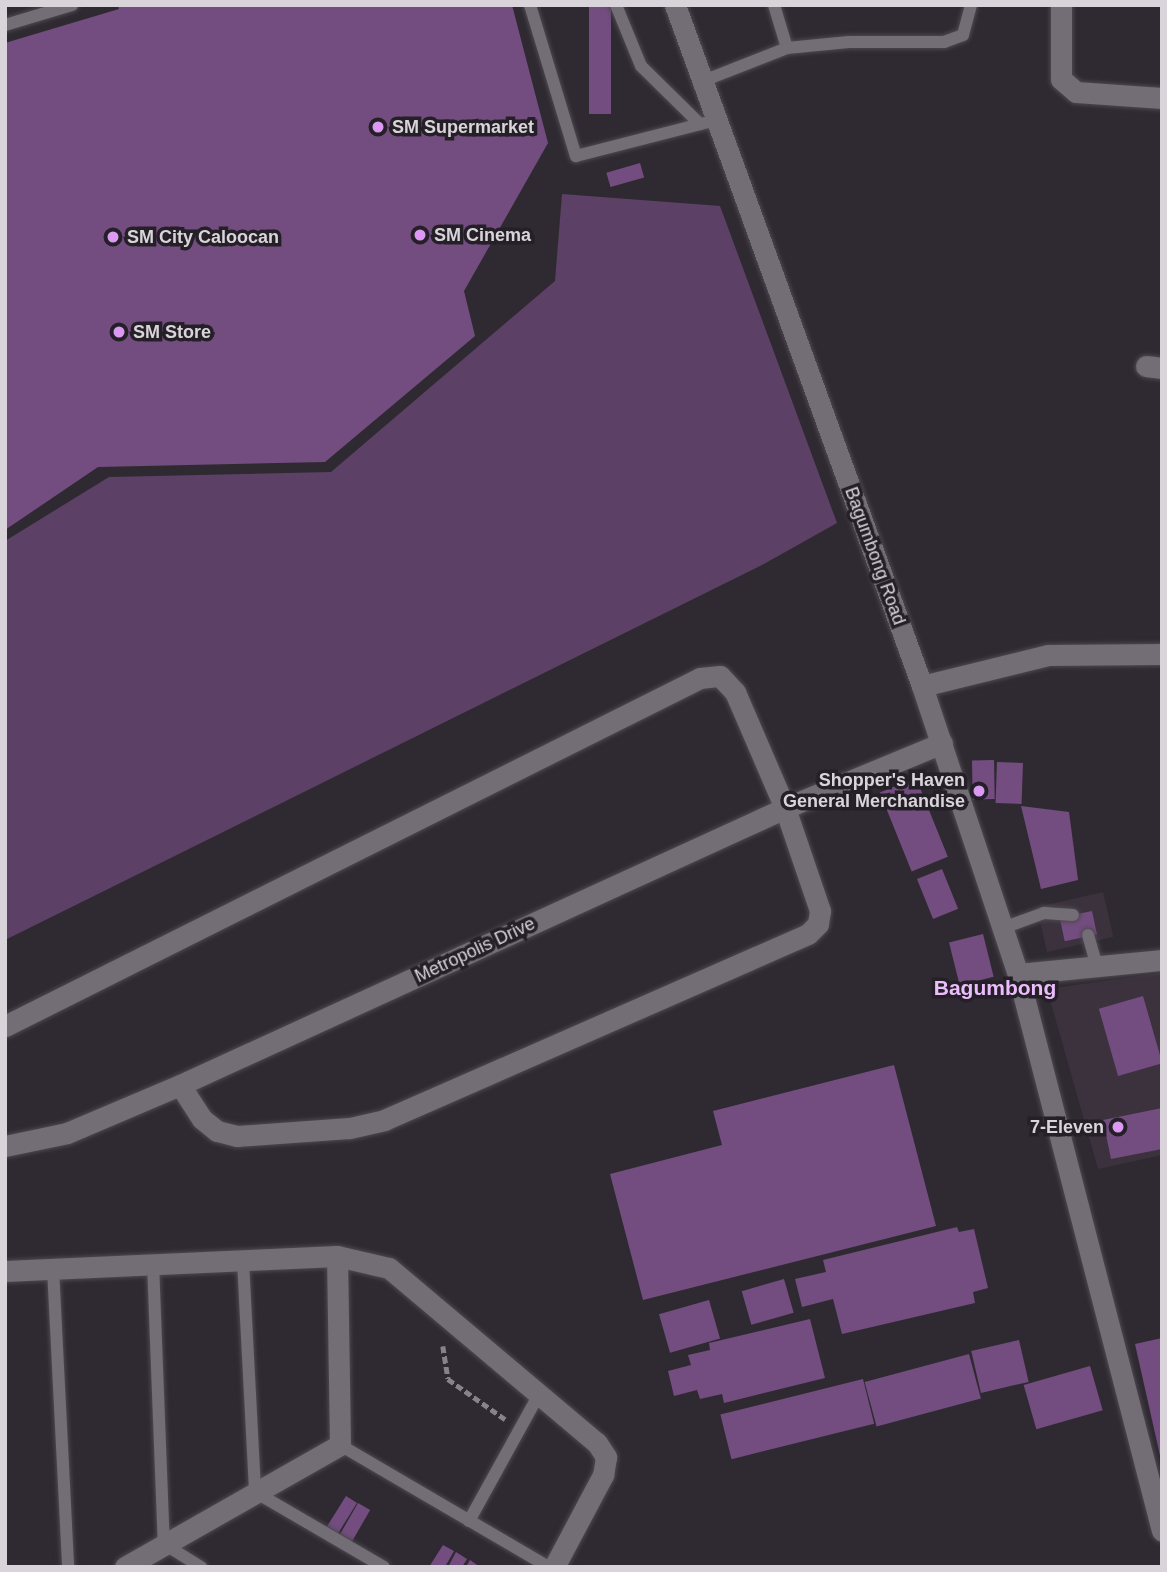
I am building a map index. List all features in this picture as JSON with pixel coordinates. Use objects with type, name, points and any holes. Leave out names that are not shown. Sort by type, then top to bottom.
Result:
[{"type":"street","name":"Bagumbong Road","points":[[675,5],[702,81],[708,122],[922,686],[1018,974],[1162,1531]]},
{"type":"street","points":[[1061,5],[1061,79],[1076,92],[1162,98]]},
{"type":"street","points":[[922,686],[1048,655],[1162,654]]},
{"type":"street","points":[[5,1026],[700,678],[720,676],[735,692],[785,808],[820,911],[818,924],[808,934],[385,1120],[349,1128],[237,1136],[217,1132],[202,1119],[180,1085]]},
{"type":"street","name":"Metropolis Drive","points":[[5,1146],[68,1133],[180,1085],[785,808],[942,743]]},
{"type":"street","points":[[1018,974],[1162,960]]},
{"type":"street","points":[[125,1567],[340,1446],[337,1256]]},
{"type":"street","points":[[5,1271],[337,1256],[389,1268],[597,1443],[606,1457],[603,1475],[551,1567]]},
{"type":"lane","points":[[5,25],[72,5]]},
{"type":"lane","points":[[530,5],[576,156],[708,122]]},
{"type":"lane","points":[[616,5],[641,66],[708,122]]},
{"type":"lane","points":[[774,5],[787,48]]},
{"type":"lane","points":[[702,81],[787,48],[849,42],[944,42],[963,35],[971,5]]},
{"type":"lane","points":[[1003,928],[1044,913],[1073,915]]},
{"type":"lane","points":[[1088,935],[1097,967]]},
{"type":"lane","points":[[243,1261],[255,1492],[384,1567]]},
{"type":"lane","points":[[153,1263],[164,1544],[201,1567]]},
{"type":"lane","points":[[53,1268],[68,1567]]},
{"type":"lane","points":[[469,1521],[538,1396]]},
{"type":"lane","points":[[340,1446],[551,1567]]},
{"type":"path","points":[[437,1306],[448,1379],[520,1429]]},
{"type":"shaded area","points":[[562,194],[720,206],[837,523],[760,566],[5,940],[5,541],[109,477],[331,472],[555,281]]},
{"type":"shaded area","points":[[1103,892],[1113,937],[1047,952],[1037,907]]},
{"type":"shaded area","points":[[1162,973],[1162,1155],[1098,1169],[1047,989]]},
{"type":"building","points":[[118,5],[512,5],[548,143],[464,291],[475,336],[325,462],[98,467],[5,530],[5,43],[119,9]]},
{"type":"building","points":[[589,5],[611,5],[611,114],[589,114]]},
{"type":"building","points":[[640,163],[644,177],[610,187],[606,173]]},
{"type":"building","points":[[972,760],[994,760],[995,799],[973,799]]},
{"type":"building","points":[[997,762],[1023,763],[1022,804],[996,803]]},
{"type":"building","points":[[916,778],[948,857],[912,871],[880,793]]},
{"type":"building","points":[[1021,806],[1069,812],[1078,880],[1041,889]]},
{"type":"building","points":[[942,869],[958,909],[933,919],[917,879]]},
{"type":"building","points":[[1092,911],[1097,934],[1065,941],[1060,918]]},
{"type":"building","points":[[983,934],[994,977],[960,985],[949,942]]},
{"type":"building","points":[[1143,996],[1162,1063],[1118,1076],[1099,1009]]},
{"type":"building","points":[[894,1065],[936,1226],[643,1300],[610,1174],[722,1145],[713,1111]]},
{"type":"building","points":[[1162,1108],[1162,1149],[1111,1159],[1103,1120]]},
{"type":"building","points":[[957,1227],[959,1232],[974,1229],[988,1288],[973,1292],[975,1303],[842,1334],[833,1299],[802,1307],[795,1279],[826,1272],[823,1260]]},
{"type":"building","points":[[784,1279],[794,1313],[751,1325],[742,1291]]},
{"type":"building","points":[[709,1300],[720,1338],[670,1353],[659,1314]]},
{"type":"building","points":[[810,1319],[825,1378],[724,1403],[722,1394],[700,1399],[697,1390],[674,1396],[668,1371],[691,1365],[688,1355],[710,1350],[709,1343]]},
{"type":"building","points":[[1162,1338],[1162,1459],[1161,1460],[1135,1344]]},
{"type":"building","points":[[1019,1340],[1029,1382],[981,1393],[971,1351]]},
{"type":"building","points":[[969,1354],[981,1398],[877,1426],[865,1382]]},
{"type":"building","points":[[1090,1366],[1103,1410],[1036,1429],[1024,1385]]},
{"type":"building","points":[[863,1379],[874,1424],[731,1459],[720,1415]]},
{"type":"building","points":[[346,1496],[357,1503],[338,1533],[327,1527]]},
{"type":"building","points":[[358,1503],[370,1510],[352,1541],[340,1534]]},
{"type":"building","points":[[443,1545],[454,1551],[445,1567],[429,1567]]},
{"type":"building","points":[[456,1552],[467,1559],[462,1567],[448,1567]]},
{"type":"building","points":[[470,1560],[480,1567],[466,1567]]},
{"type":"place","name":"SM Supermarket","points":[[378,127]]},
{"type":"place","name":"SM Cinema","points":[[420,235]]},
{"type":"place","name":"SM City Caloocan","points":[[113,237]]},
{"type":"place","name":"SM Store","points":[[119,332]]},
{"type":"place","name":"Shopper's Haven General Merchandise","points":[[979,791]]},
{"type":"place","name":"7-Eleven","points":[[1118,1127]]},
{"type":"district","name":"Bagumbong","points":[[995,988]]}]
